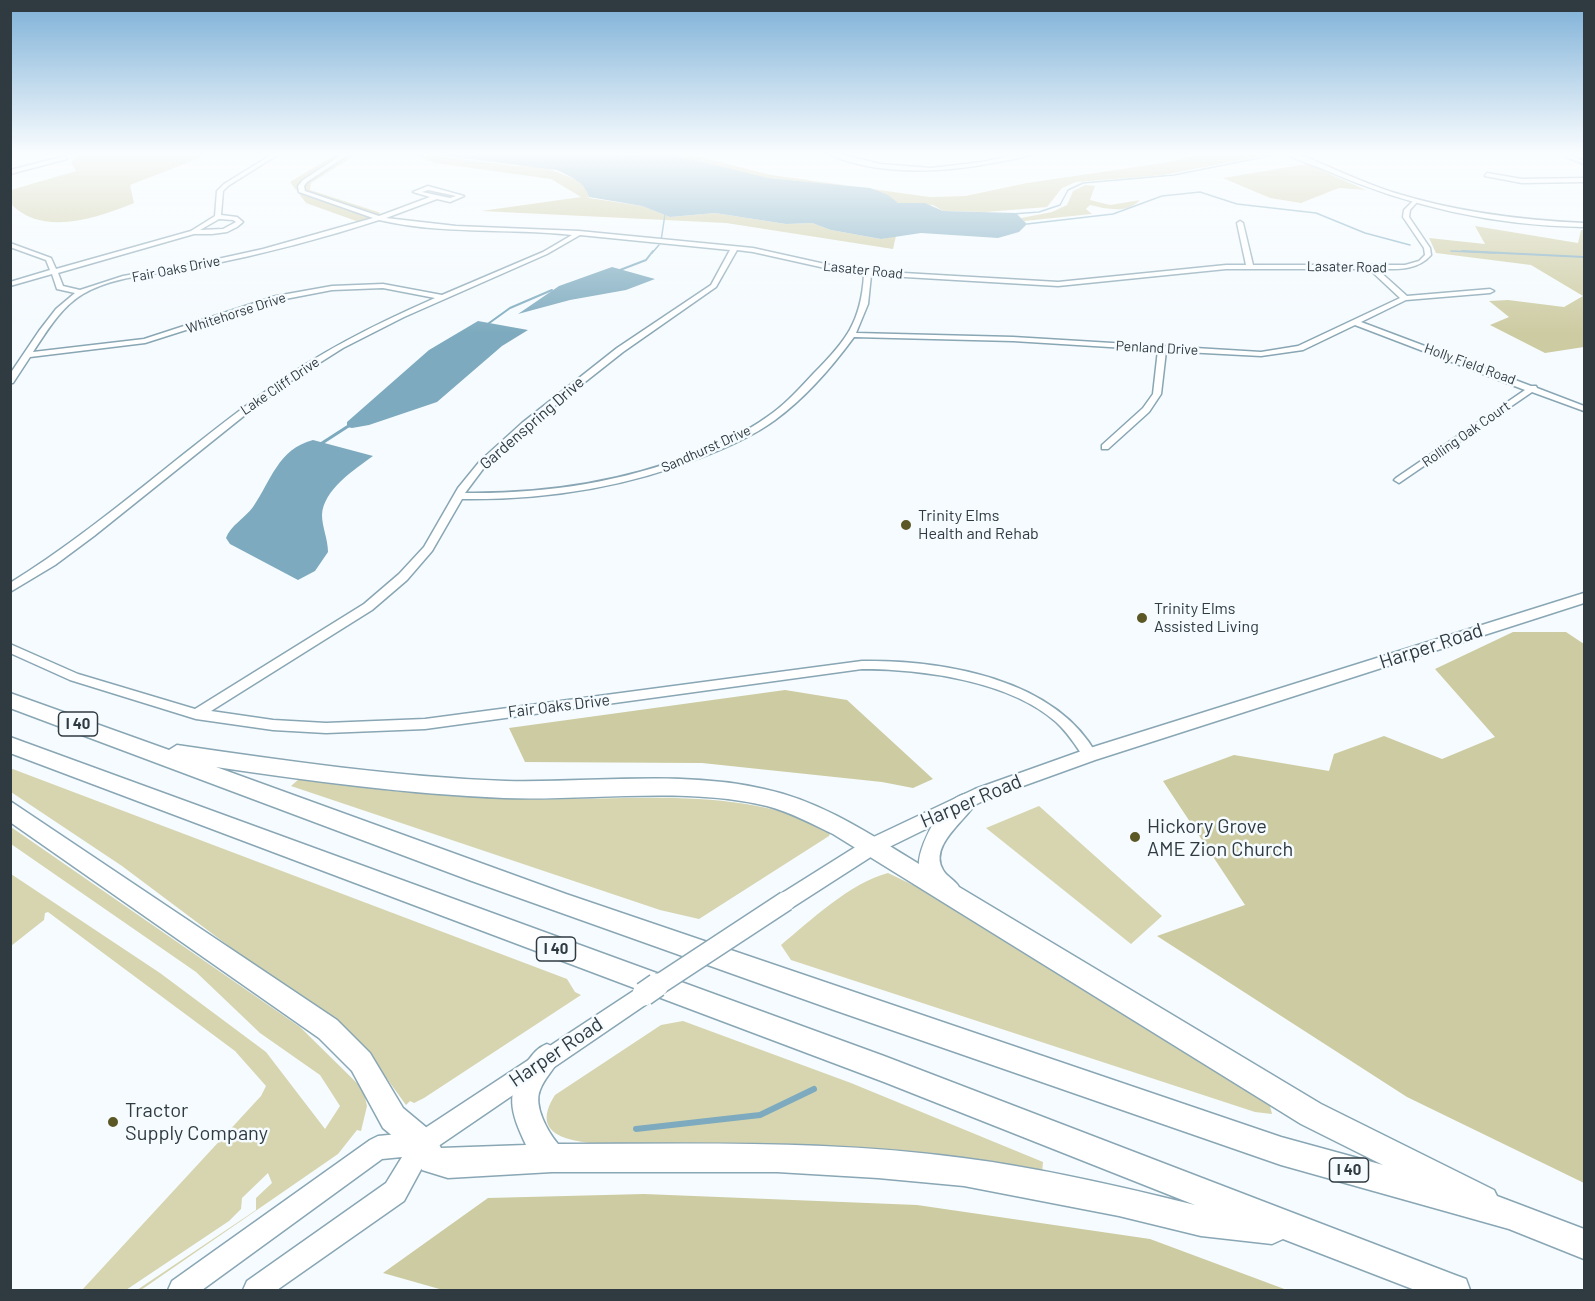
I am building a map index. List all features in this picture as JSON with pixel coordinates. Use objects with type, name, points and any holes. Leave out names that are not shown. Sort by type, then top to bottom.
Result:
[{"type":"highway","name":"I 40","points":[[10,700],[146,747],[240,786],[480,874],[1281,1152],[1509,1214],[1584,1244]]},
{"type":"highway","name":"I 40","points":[[10,745],[892,1072],[1101,1151],[1293,1231],[1455,1290]]},
{"type":"highway","points":[[146,747],[300,771],[426,785],[753,795],[810,813],[956,897],[1222,1062],[1311,1114],[1476,1195],[1509,1214]]},
{"type":"highway","points":[[956,897],[934,876],[930,859],[933,845],[944,824],[966,801]]},
{"type":"highway","points":[[10,810],[328,1029],[361,1062],[393,1118],[423,1143],[432,1160],[448,1164],[552,1158],[777,1158],[964,1172],[1119,1201],[1202,1221],[1293,1231]]},
{"type":"highway","points":[[547,1057],[525,1088],[529,1124],[537,1143],[552,1158]]},
{"type":"main road","points":[[1480,213],[1521,220],[1584,225]]},
{"type":"main road","name":"Harper Road","points":[[256,1290],[395,1192],[423,1143],[580,1035],[871,847],[966,801],[1090,755],[1584,598]]},
{"type":"main road","name":"Harper Road","points":[[181,1290],[378,1148],[423,1143]]},
{"type":"street","points":[[218,213],[218,218]]},
{"type":"street","name":"Lasater Road","points":[[363,213],[382,219],[456,228],[579,234],[776,254],[827,268],[868,273],[1058,284],[1200,268],[1406,267],[1427,258],[1427,248],[1406,217],[1407,213]]},
{"type":"street","name":"Fair Oaks Drive","points":[[10,381],[30,355],[60,307],[81,292],[117,281],[310,240],[397,213]]},
{"type":"street","points":[[10,284],[193,232],[218,218],[235,218],[240,222],[230,229],[217,232],[193,232]]},
{"type":"street","points":[[1240,223],[1250,266]]},
{"type":"street","name":"Lake Cliff Drive","points":[[10,588],[78,545],[234,417],[279,385],[355,340],[442,297],[548,252],[579,234]]},
{"type":"street","points":[[10,245],[49,259],[60,286],[81,292]]},
{"type":"street","name":"Gardenspring Drive","points":[[196,714],[368,607],[403,577],[428,549],[459,496],[483,463],[525,425],[620,351],[696,302],[717,284],[734,249]]},
{"type":"street","points":[[1372,268],[1405,298],[1490,291]]},
{"type":"street","name":"Sandhurst Drive","points":[[459,496],[502,498],[608,486],[674,466],[729,442],[778,414],[852,335],[865,310],[868,273]]},
{"type":"street","name":"Whitehorse Drive","points":[[30,355],[145,341],[279,298],[332,288],[383,286],[442,297]]},
{"type":"street","name":"Penland Drive","points":[[852,335],[1013,339],[1261,354],[1300,348],[1405,298]]},
{"type":"street","name":"Holly Field Road","points":[[1354,322],[1584,409]]},
{"type":"street","points":[[1105,447],[1146,410],[1157,394],[1162,349]]},
{"type":"street","name":"Rolling Oak Court","points":[[1399,480],[1533,388]]},
{"type":"street","name":"Fair Oaks Drive","points":[[10,648],[74,677],[196,714],[273,725],[374,728],[425,724],[862,665],[894,663],[954,673],[1033,701],[1063,721],[1090,755]]},
{"type":"green space","points":[[10,768],[567,979],[575,992],[581,995],[424,1098],[414,1103],[410,1101],[406,1105],[369,1054],[332,1016],[238,953],[122,866],[11,792]]},
{"type":"green space","points":[[299,779],[410,792],[494,798],[680,798],[719,801],[758,806],[795,816],[831,831],[829,836],[699,919],[660,910],[291,786]]},
{"type":"green space","points":[[1039,806],[1162,916],[1131,944],[986,828]]},
{"type":"green space","points":[[11,827],[300,1027],[363,1089],[367,1106],[361,1131],[357,1130],[338,1154],[141,1290],[137,1290],[256,1210],[256,1198],[272,1183],[268,1173],[242,1198],[241,1209],[229,1221],[126,1290],[82,1290],[261,1096],[266,1086],[235,1051],[48,912],[45,913],[44,920],[11,946],[11,874],[160,973],[266,1052],[325,1129],[340,1106],[320,1075],[260,1033],[196,972],[11,844]]},
{"type":"green space","points":[[888,873],[915,886],[1270,1106],[1272,1114],[1255,1112],[791,960],[781,945],[845,894],[859,885]]},
{"type":"green space","points":[[683,1021],[851,1083],[1043,1162],[1042,1173],[918,1152],[866,1148],[605,1145],[569,1139],[551,1129],[547,1121],[548,1110],[555,1095],[661,1025]]},
{"type":"shaded area","points":[[22,213],[108,213],[71,222],[39,220]]},
{"type":"shaded area","points":[[333,213],[381,213],[359,222]]},
{"type":"shaded area","points":[[516,213],[659,213],[670,217],[715,213],[786,224],[812,223],[831,230],[881,239],[896,236],[893,249],[726,223]]},
{"type":"shaded area","points":[[1048,213],[1092,214],[1024,221],[1021,218]]},
{"type":"shaded area","points":[[1475,226],[1578,243],[1581,230],[1584,230],[1584,347],[1545,353],[1490,325],[1509,317],[1489,301],[1508,300],[1564,307],[1583,296],[1531,265],[1436,253],[1429,238],[1485,244]]},
{"type":"shaded area","points":[[1513,632],[1566,632],[1584,644],[1584,1183],[1407,1097],[1157,936],[1245,905],[1163,781],[1234,755],[1329,771],[1334,754],[1384,736],[1442,759],[1495,737],[1435,669]]},
{"type":"shaded area","points":[[785,690],[847,700],[933,779],[913,788],[882,782],[702,763],[525,762],[509,728]]},
{"type":"shaded area","points":[[644,1194],[917,1205],[1150,1239],[1287,1290],[443,1290],[383,1273],[488,1198]]},
{"type":"water","points":[[659,213],[1016,213],[1027,224],[1019,232],[998,238],[921,233],[881,239],[831,230],[812,223],[786,224],[715,213],[670,217]]},
{"type":"water","points":[[612,267],[655,279],[626,290],[570,300],[518,314],[559,286]]},
{"type":"water","points":[[478,321],[528,330],[502,346],[437,402],[369,425],[347,427],[347,422],[429,350]]},
{"type":"water","points":[[313,440],[373,456],[341,481],[328,497],[322,515],[328,552],[315,571],[298,580],[230,544],[226,538],[253,507],[283,458],[301,444]]},
{"type":"waterway","points":[[1012,214],[1029,213]]},
{"type":"waterway","points":[[1027,224],[1117,213]]},
{"type":"waterway","points":[[1313,213],[1365,233],[1410,245]]},
{"type":"waterway","points":[[661,241],[665,214]]},
{"type":"waterway","points":[[652,253],[659,245]]},
{"type":"waterway","points":[[620,270],[646,260],[653,251]]},
{"type":"waterway","points":[[1451,251],[1495,253]]},
{"type":"waterway","points":[[1462,251],[1584,257]]},
{"type":"waterway","points":[[485,326],[510,308],[552,290]]},
{"type":"waterway","points":[[319,445],[350,425]]},
{"type":"waterway","points":[[636,1129],[760,1115],[814,1089]]},
{"type":"place","name":"Trinity Elms Health and Rehab","points":[[906,525]]},
{"type":"place","name":"Trinity Elms Assisted Living","points":[[1142,618]]},
{"type":"place","name":"Hickory Grove AME Zion Church","points":[[1135,837]]},
{"type":"place","name":"Tractor Supply Company","points":[[113,1122]]}]
